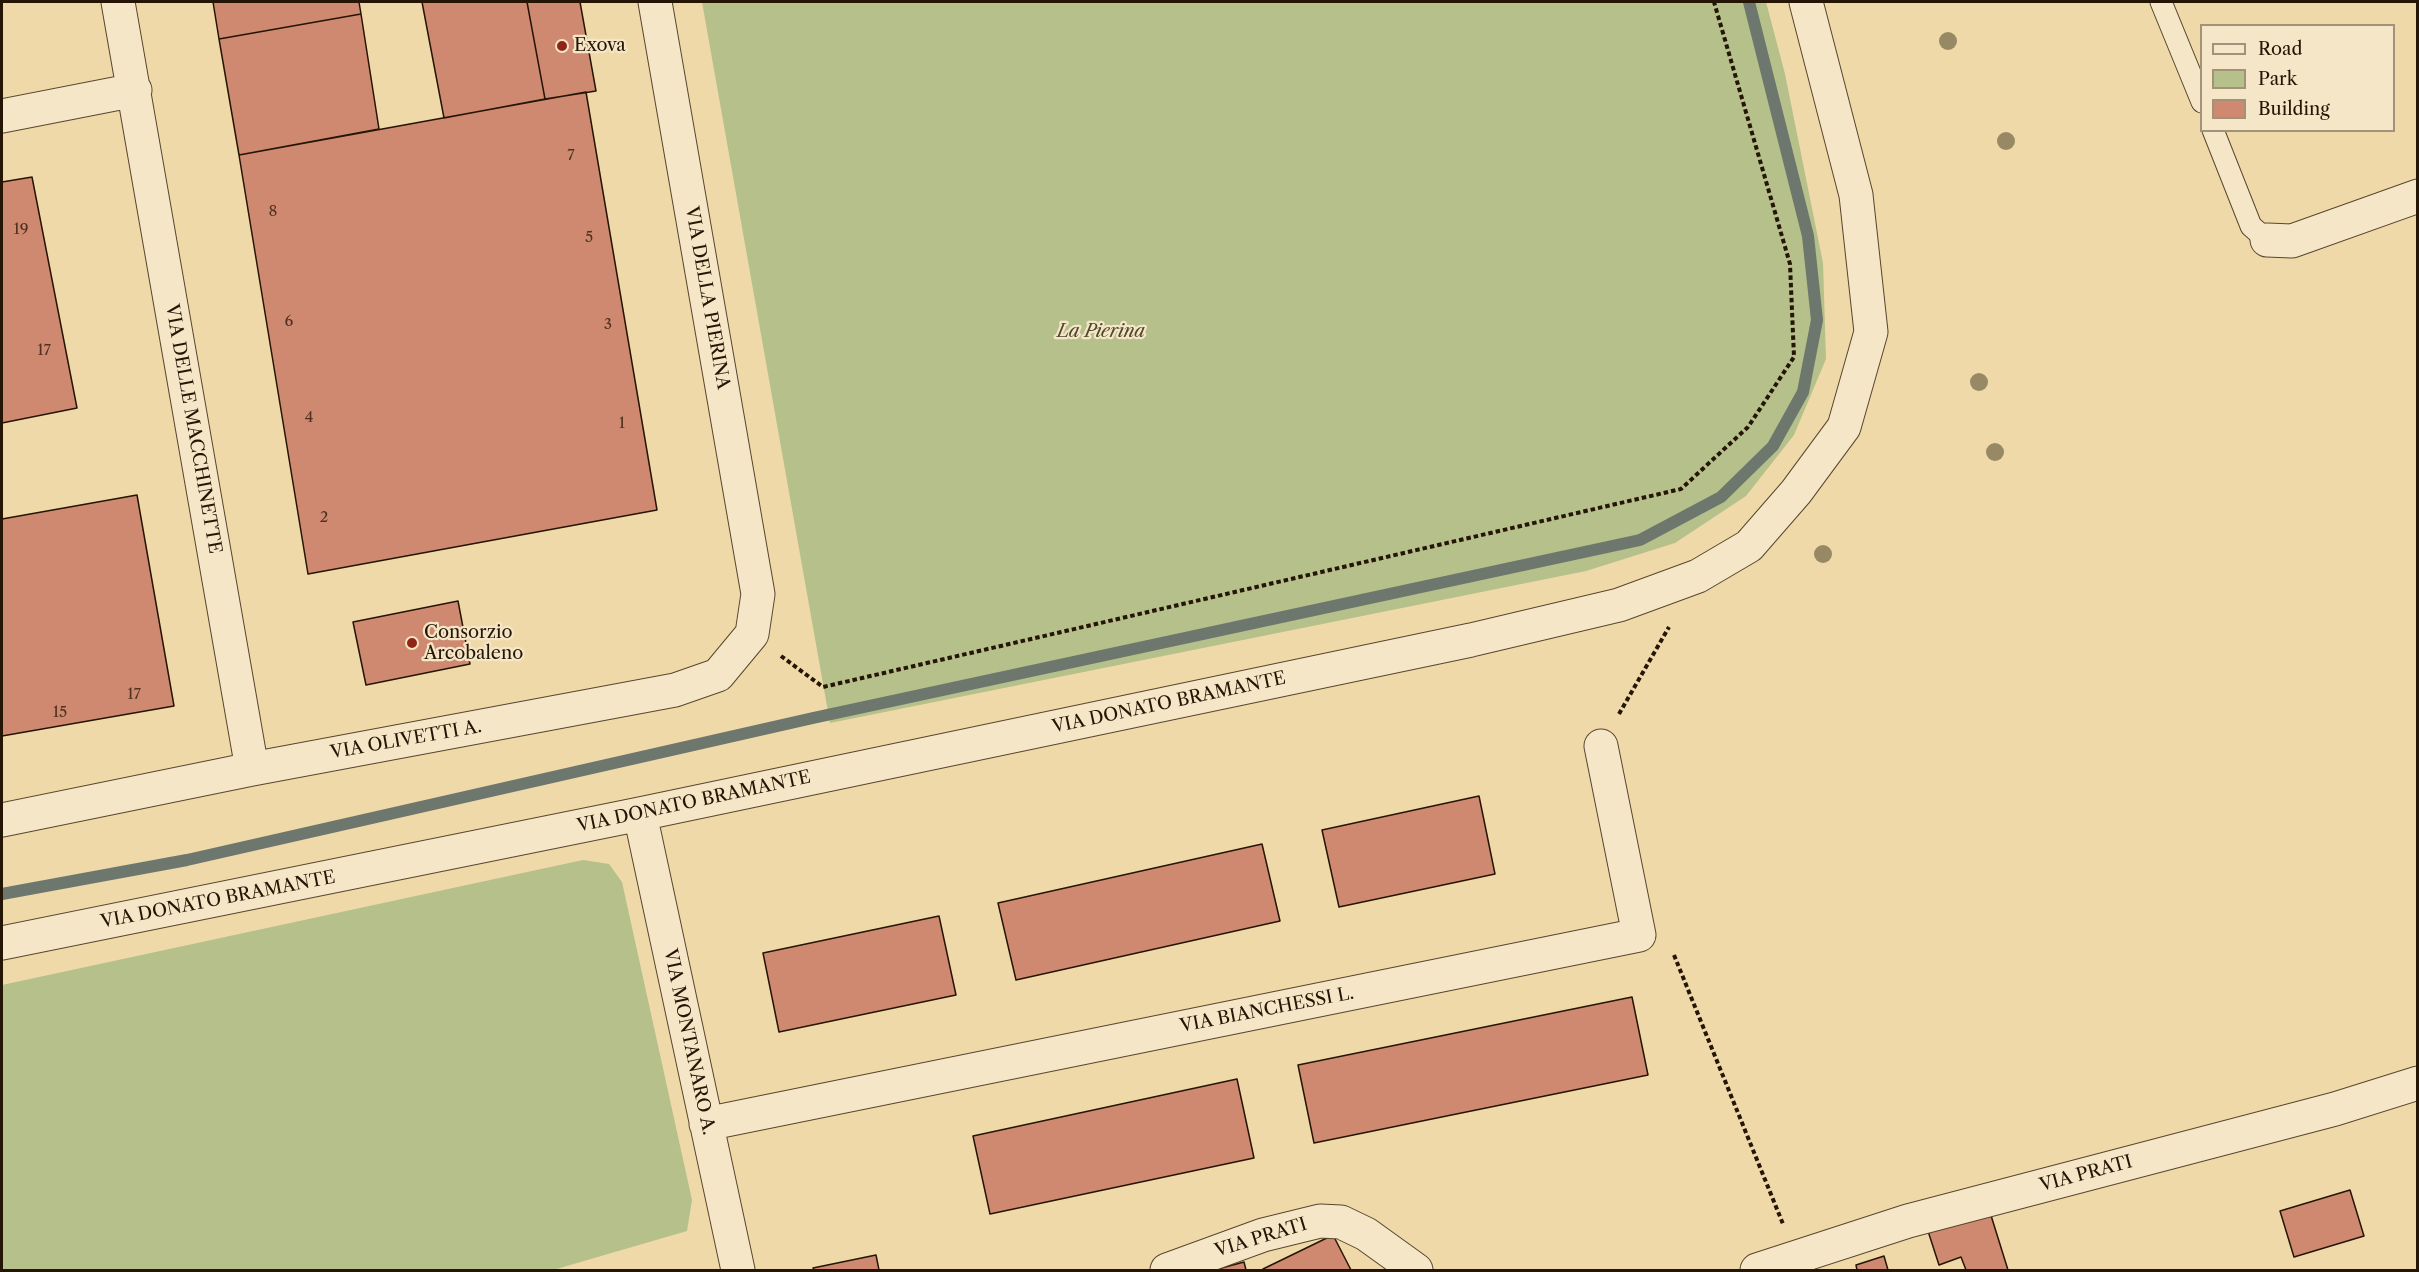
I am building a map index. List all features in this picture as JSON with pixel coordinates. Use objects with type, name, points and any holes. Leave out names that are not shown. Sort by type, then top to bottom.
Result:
[{"type":"street","name":"VIA DELLE MACCHINETTE","points":[[118,2],[252,768]]},
{"type":"street","name":"VIA DELLA PIERINA","points":[[656,2],[758,594],[752,634]]},
{"type":"street","name":"VIA DONATO BRAMANTE","points":[[2,943],[640,814],[1471,640],[1618,605],[1698,576],[1749,546],[1796,492],[1844,427],[1871,332],[1856,195],[1806,2]]},
{"type":"street","points":[[2,116],[135,90]]},
{"type":"street","points":[[2267,240],[2292,241],[2418,196]]},
{"type":"street","name":"VIA OLIVETTI A.","points":[[2,820],[252,768],[675,690],[718,675],[752,634]]},
{"type":"street","name":"VIA BIANCHESSI L.","points":[[706,1124],[1639,935],[1601,746]]},
{"type":"street","name":"VIA MONTANARO A.","points":[[640,814],[738,1270]]},
{"type":"street","name":"VIA PRATI","points":[[1757,1270],[1908,1221],[2335,1109],[2418,1083]]},
{"type":"street","name":"VIA PRATI","points":[[1167,1270],[1263,1235],[1320,1221],[1341,1222],[1366,1234],[1416,1270]]},
{"type":"lane","points":[[2161,2],[2200,97]]},
{"type":"lane","points":[[2214,132],[2251,225],[2267,240]]},
{"type":"path","points":[[752,634],[823,687],[1681,489],[1748,427],[1794,357],[1790,264],[1714,2]]},
{"type":"path","points":[[1601,746],[1670,626]]},
{"type":"path","points":[[1674,955],[1796,1257]]},
{"type":"green space","name":"La Pierina","points":[[702,2],[1766,2],[1785,74],[1823,263],[1826,359],[1794,435],[1746,496],[1675,543],[1586,571],[830,723]]},
{"type":"green space","points":[[583,860],[609,864],[622,882],[692,1200],[687,1231],[553,1270],[2,1270],[2,985]]},
{"type":"building","points":[[213,2],[359,2],[361,14],[219,39]]},
{"type":"building","points":[[422,2],[527,2],[545,99],[444,118]]},
{"type":"building","name":"Exova","points":[[527,2],[580,2],[596,91],[545,99]]},
{"type":"building","points":[[361,14],[379,129],[239,155],[219,39]]},
{"type":"building","points":[[586,92],[657,510],[308,574],[239,155]]},
{"type":"building","points":[[32,177],[77,408],[2,423],[2,182]]},
{"type":"building","points":[[137,495],[174,706],[2,736],[2,519]]},
{"type":"building","name":"Consorzio Arcobaleno","points":[[458,601],[470,664],[366,685],[353,622]]},
{"type":"building","points":[[1479,796],[1495,874],[1339,907],[1322,830]]},
{"type":"building","points":[[1262,844],[1280,921],[1016,980],[998,903]]},
{"type":"building","points":[[939,916],[956,995],[779,1032],[763,953]]},
{"type":"building","points":[[1632,997],[1648,1075],[1314,1143],[1298,1065]]},
{"type":"building","points":[[1237,1079],[1254,1158],[990,1214],[973,1136]]},
{"type":"building","points":[[2350,1190],[2364,1236],[2294,1257],[2280,1211]]},
{"type":"building","points":[[1989,1209],[2008,1270],[1966,1270],[1961,1257],[1939,1265],[1927,1228]]},
{"type":"building","points":[[1333,1235],[1351,1270],[1263,1269]]},
{"type":"building","points":[[876,1255],[879,1270],[814,1270],[813,1268]]},
{"type":"building","points":[[1884,1256],[1888,1270],[1857,1270],[1856,1265]]},
{"type":"building","points":[[1244,1262],[1246,1270],[1214,1270]]},
{"type":"waterway","points":[[2,894],[187,860],[813,718],[1640,540],[1721,497],[1773,446],[1803,392],[1817,320],[1808,236],[1749,2]]},
{"type":"place","name":"Exova","points":[[562,46]]},
{"type":"place","name":"Consorzio Arcobaleno","points":[[412,643]]}]
